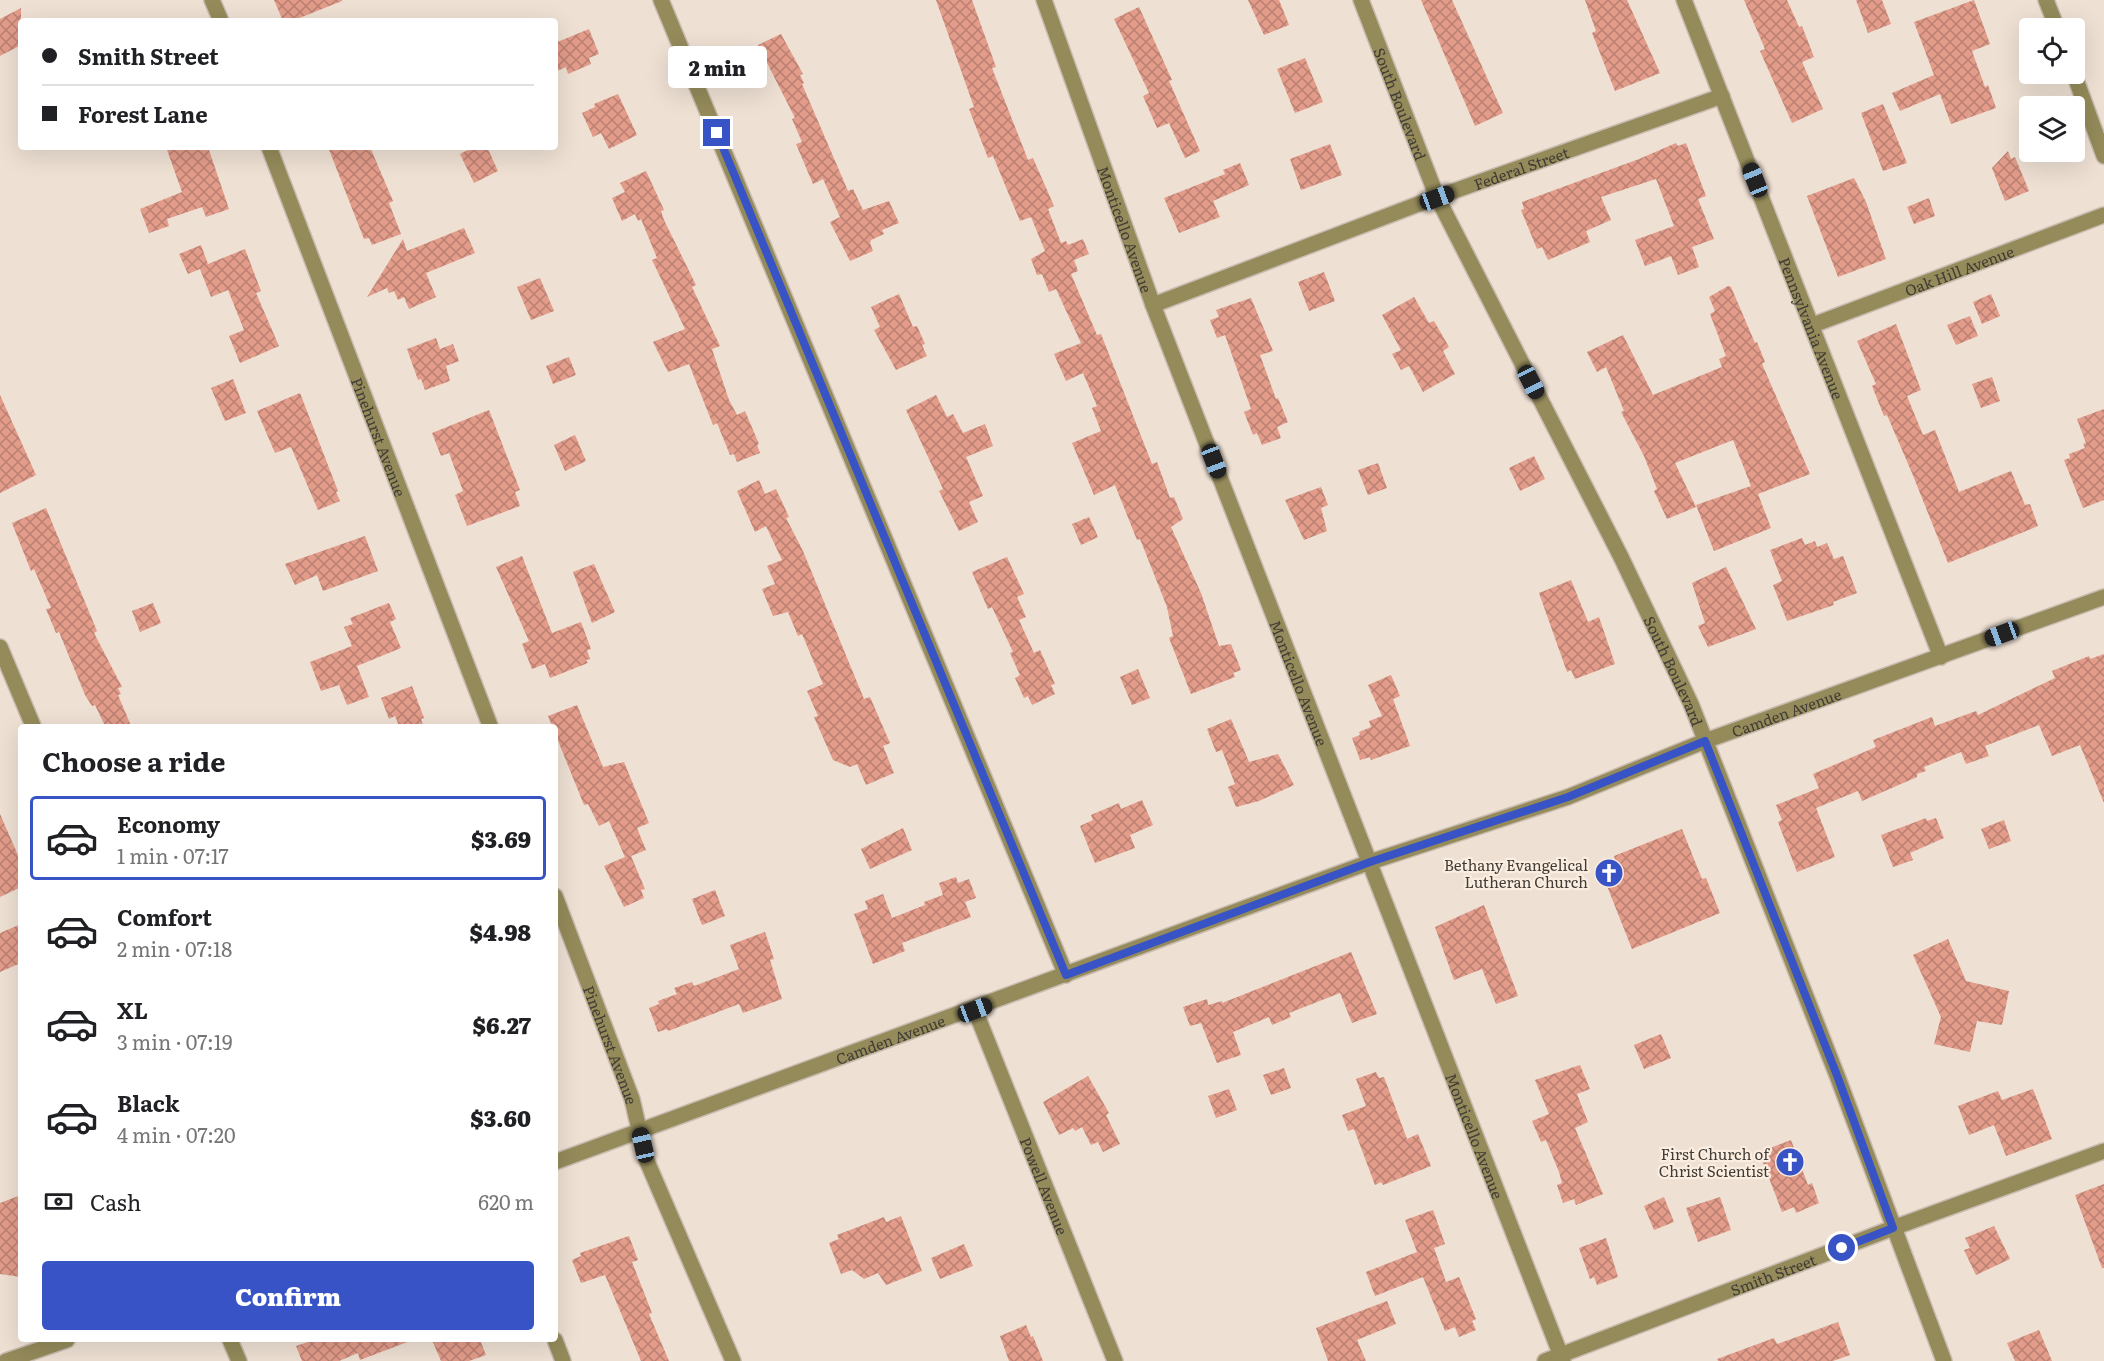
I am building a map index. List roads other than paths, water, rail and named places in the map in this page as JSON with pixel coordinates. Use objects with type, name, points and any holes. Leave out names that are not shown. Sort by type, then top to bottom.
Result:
[{"type":"street","points":[[213,0],[219,18]]},
{"type":"street","points":[[661,0],[1066,975]]},
{"type":"street","name":"Monticello Avenue","points":[[1044,0],[1153,305],[1562,1358]]},
{"type":"street","name":"South Boulevard","points":[[1361,0],[1437,198],[1621,556],[1691,704],[1838,1078],[1944,1361]]},
{"type":"street","name":"Pennsylvania Avenue","points":[[1684,0],[1814,325],[1941,657]]},
{"type":"street","points":[[2046,0],[2053,18]]},
{"type":"street","points":[[2078,84],[2104,156]]},
{"type":"street","name":"Federal Street","points":[[1153,305],[1437,198],[1722,96]]},
{"type":"street","name":"Pinehurst Avenue","points":[[270,150],[488,724]]},
{"type":"street","name":"Oak Hill Avenue","points":[[1814,325],[2104,215]]},
{"type":"street","name":"Camden Avenue","points":[[558,1161],[975,1010],[1370,862],[1568,797],[1705,741],[2104,597]]},
{"type":"street","points":[[0,647],[32,724]]},
{"type":"street","name":"Pinehurst Avenue","points":[[558,904],[632,1099],[646,1160],[733,1361]]},
{"type":"street","name":"Powell Avenue","points":[[975,1010],[1115,1361]]},
{"type":"street","name":"Smith Street","points":[[1545,1361],[1562,1358],[1893,1228],[2104,1151]]},
{"type":"street","points":[[6,1361],[61,1342]]},
{"type":"street","points":[[231,1342],[239,1361]]},
{"type":"street","points":[[556,1342],[563,1361]]},
{"type":"place","name":"Bethany Evangelical Lutheran Church","points":[[1609,873]]},
{"type":"place","name":"First Church of Christ Scientist","points":[[1790,1162]]}]
